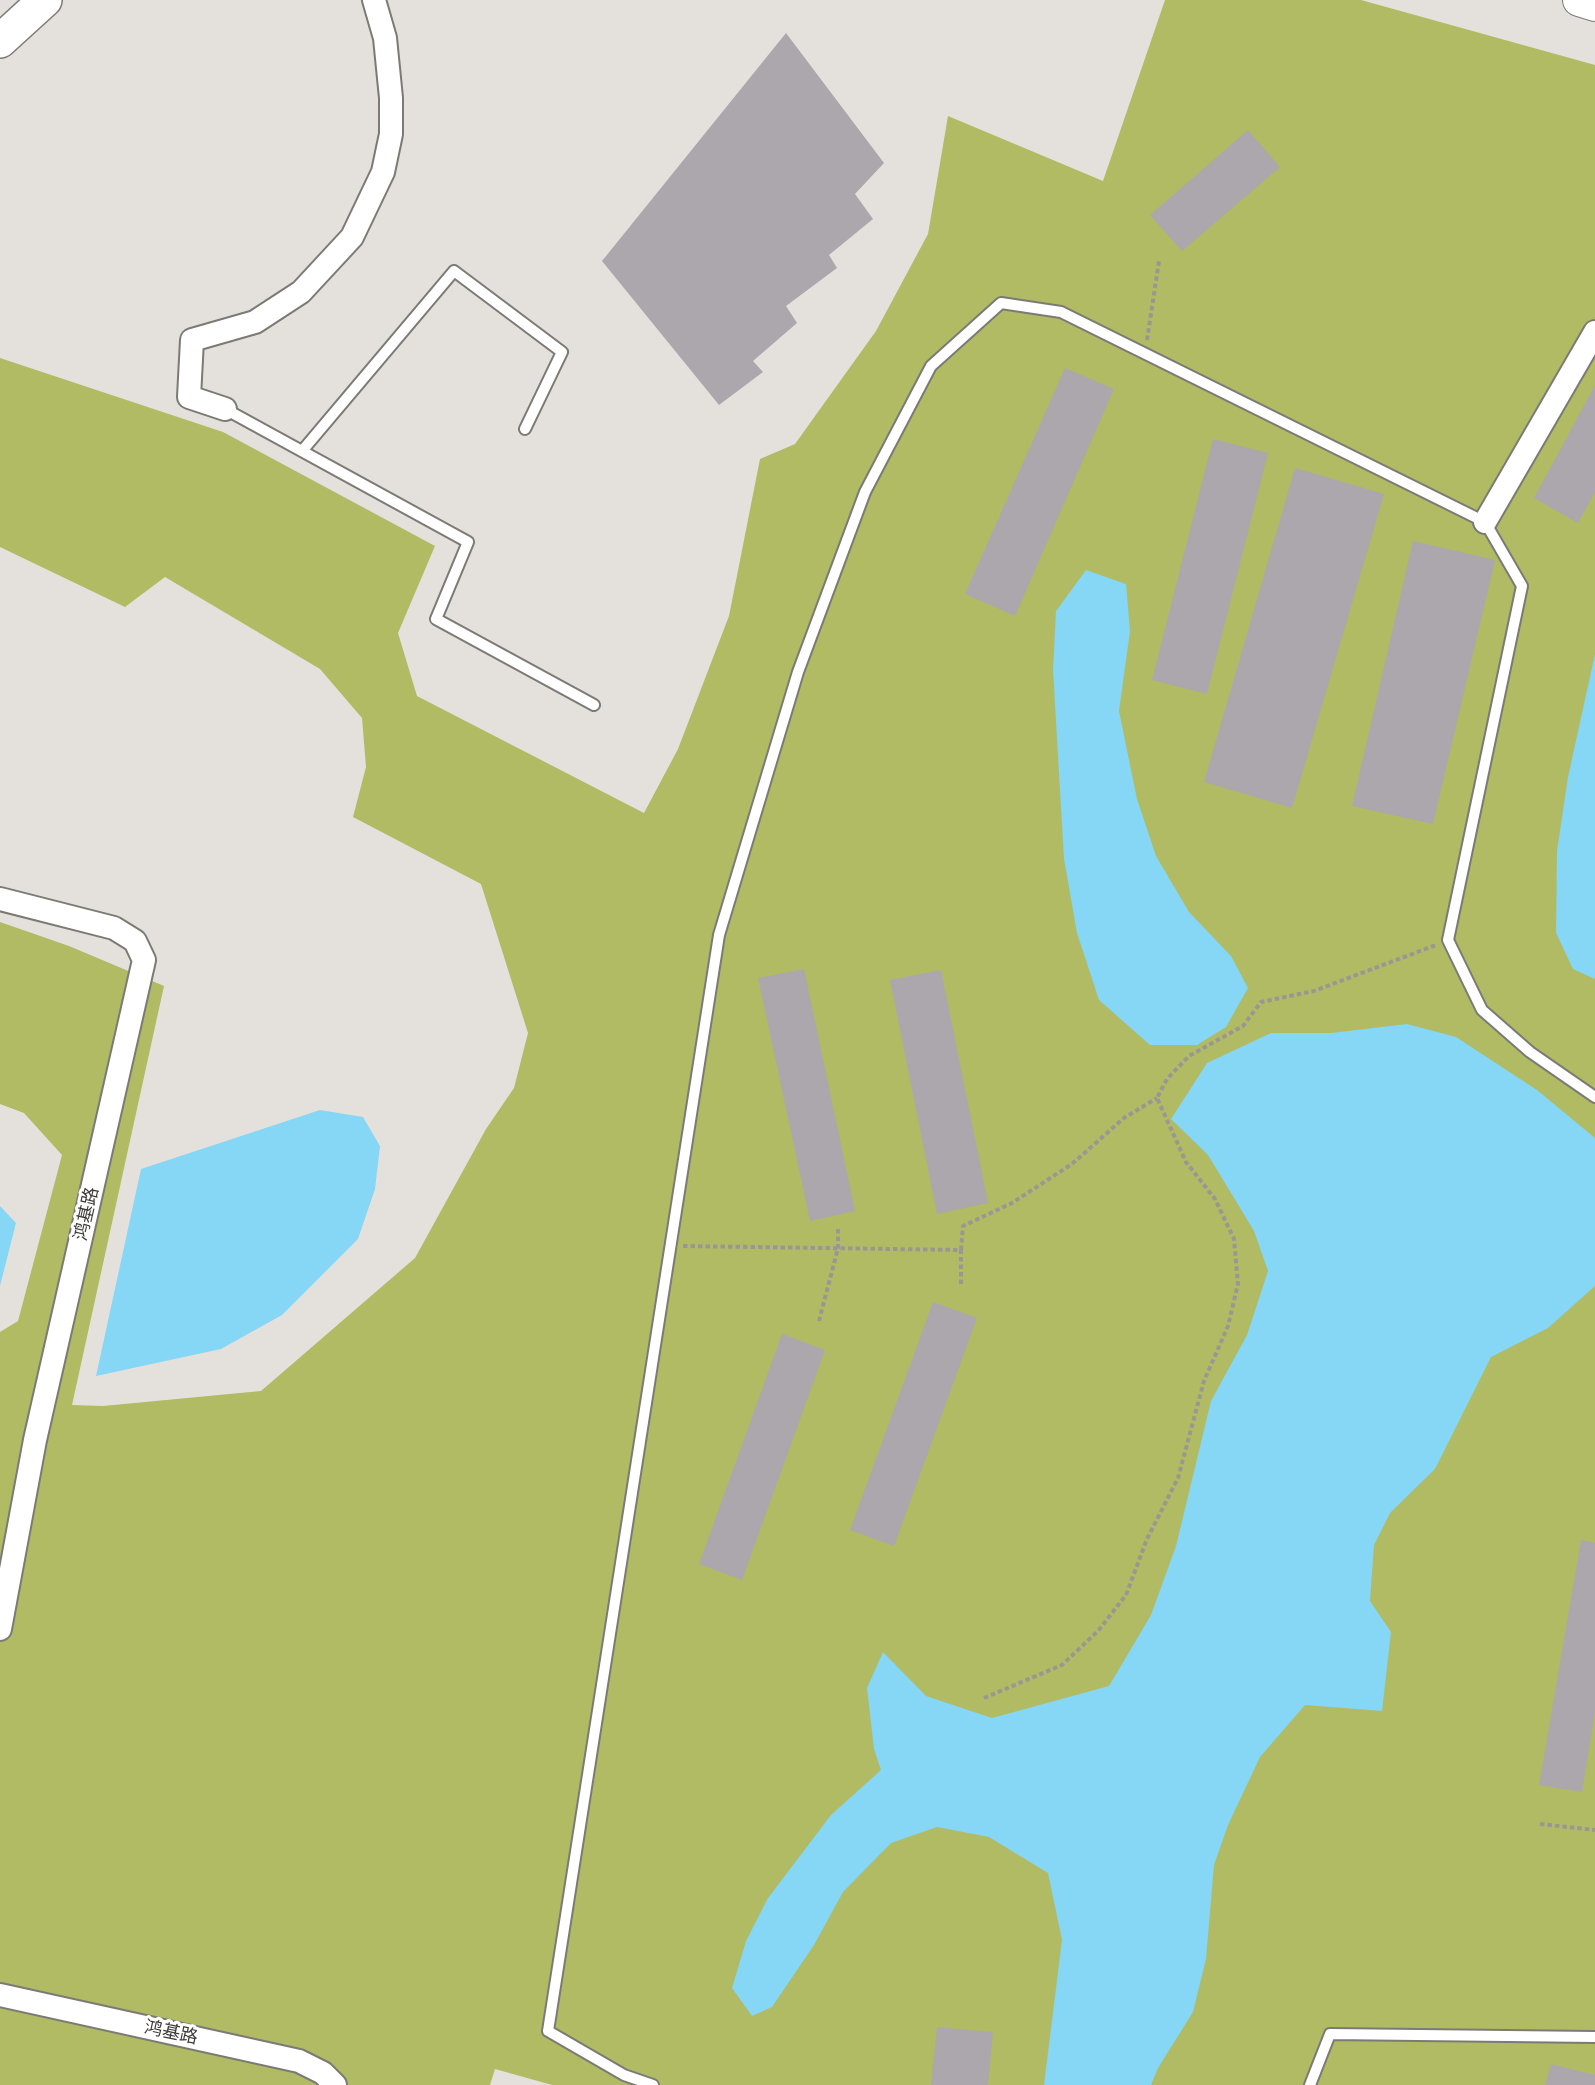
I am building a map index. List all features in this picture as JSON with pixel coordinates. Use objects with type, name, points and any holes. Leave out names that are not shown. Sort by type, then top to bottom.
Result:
[{"type":"highway","points":[[0,41],[45,0]]},
{"type":"main road","points":[[1579,0],[1595,5]]},
{"type":"street","points":[[225,409],[189,397],[192,340],[255,322],[301,292],[352,237],[382,172],[391,134],[392,98],[385,38],[374,0]]},
{"type":"street","points":[[1485,522],[1595,332]]},
{"type":"street","name":"鸿基路","points":[[0,899],[114,928],[135,941],[144,960],[35,1440],[0,1629]]},
{"type":"street","name":"鸿基路","points":[[0,1995],[299,2061],[323,2073],[335,2085]]},
{"type":"lane","points":[[302,451],[454,272],[561,352],[525,429]]},
{"type":"lane","points":[[653,2085],[624,2075],[548,2031],[719,934],[798,672],[865,492],[931,366],[1001,303],[1061,312],[1485,522],[1522,586],[1448,940],[1482,1010],[1530,1052],[1595,1097]]},
{"type":"lane","points":[[225,409],[468,542],[436,619],[594,705]]},
{"type":"lane","points":[[1310,2085],[1330,2034],[1595,2037]]},
{"type":"path","points":[[1145,354],[1159,261]]},
{"type":"path","points":[[961,1284],[963,1226],[1012,1203],[1072,1164],[1125,1118],[1157,1098],[1167,1079],[1189,1056],[1243,1026],[1261,1002],[1314,991],[1448,940]]},
{"type":"path","points":[[984,1698],[1062,1665],[1098,1631],[1126,1595],[1147,1539],[1178,1478],[1204,1381],[1228,1326],[1238,1284],[1234,1239],[1215,1199],[1186,1162],[1157,1098]]},
{"type":"path","points":[[819,1321],[838,1248],[838,1229]]},
{"type":"path","points":[[671,1246],[961,1250]]},
{"type":"path","points":[[1540,1824],[1595,1830]]},
{"type":"green space","points":[[1165,0],[1361,0],[1595,65],[1595,2085],[552,2085],[495,2069],[490,2085],[0,2085],[0,1332],[18,1321],[62,1155],[24,1113],[0,1104],[0,922],[69,946],[164,986],[72,1405],[103,1406],[261,1391],[415,1258],[486,1129],[514,1088],[528,1033],[481,884],[353,817],[366,767],[362,718],[320,669],[165,577],[125,607],[0,547],[0,358],[223,432],[435,546],[398,633],[417,696],[644,813],[678,749],[729,616],[760,459],[795,444],[876,331],[928,234],[948,116],[1103,181]]},
{"type":"water","points":[[1086,570],[1126,584],[1130,631],[1119,711],[1137,799],[1156,856],[1189,912],[1231,956],[1248,988],[1226,1027],[1197,1045],[1150,1045],[1099,1000],[1077,933],[1064,859],[1053,670],[1056,611]]},
{"type":"water","points":[[1595,654],[1595,979],[1573,969],[1556,933],[1557,851],[1568,777]]},
{"type":"water","points":[[1407,1024],[1456,1037],[1537,1090],[1595,1138],[1595,1286],[1548,1328],[1491,1357],[1435,1469],[1390,1513],[1374,1545],[1370,1601],[1391,1632],[1382,1711],[1305,1705],[1260,1757],[1228,1825],[1214,1865],[1206,1959],[1193,2012],[1158,2068],[1151,2085],[1044,2085],[1062,1940],[1048,1873],[989,1837],[937,1827],[891,1843],[843,1892],[814,1945],[772,2007],[752,2016],[732,1988],[746,1941],[768,1898],[831,1815],[881,1770],[874,1749],[867,1688],[883,1652],[926,1696],[992,1718],[1109,1686],[1151,1615],[1176,1546],[1211,1401],[1247,1335],[1268,1271],[1254,1231],[1208,1155],[1171,1119],[1207,1063],[1271,1033],[1331,1033]]},
{"type":"water","points":[[320,1110],[363,1117],[380,1146],[375,1189],[358,1239],[282,1315],[221,1349],[96,1376],[141,1169]]},
{"type":"water","points":[[0,1206],[16,1223],[0,1286]]},
{"type":"building","points":[[786,33],[884,163],[855,194],[873,219],[829,255],[837,268],[786,306],[797,323],[753,361],[763,372],[719,405],[602,261]]},
{"type":"building","points":[[1248,130],[1280,167],[1182,251],[1150,215]]},
{"type":"building","points":[[1065,368],[1114,389],[1015,616],[965,594]]},
{"type":"building","points":[[1595,385],[1595,492],[1578,523],[1534,498]]},
{"type":"building","points":[[1213,439],[1268,453],[1207,694],[1152,680]]},
{"type":"building","points":[[1295,468],[1384,494],[1292,808],[1204,782]]},
{"type":"building","points":[[1413,541],[1495,560],[1433,824],[1352,806]]},
{"type":"building","points":[[804,969],[855,1211],[810,1221],[758,978]]},
{"type":"building","points":[[941,970],[988,1203],[937,1214],[890,980]]},
{"type":"building","points":[[933,1302],[977,1318],[894,1546],[850,1530]]},
{"type":"building","points":[[782,1334],[825,1350],[742,1580],[699,1564]]},
{"type":"building","points":[[1581,1540],[1595,1543],[1595,1712],[1582,1792],[1539,1785]]},
{"type":"building","points":[[937,2027],[993,2032],[988,2085],[931,2085]]},
{"type":"building","points":[[1551,2064],[1595,2075],[1595,2085],[1545,2085]]}]
